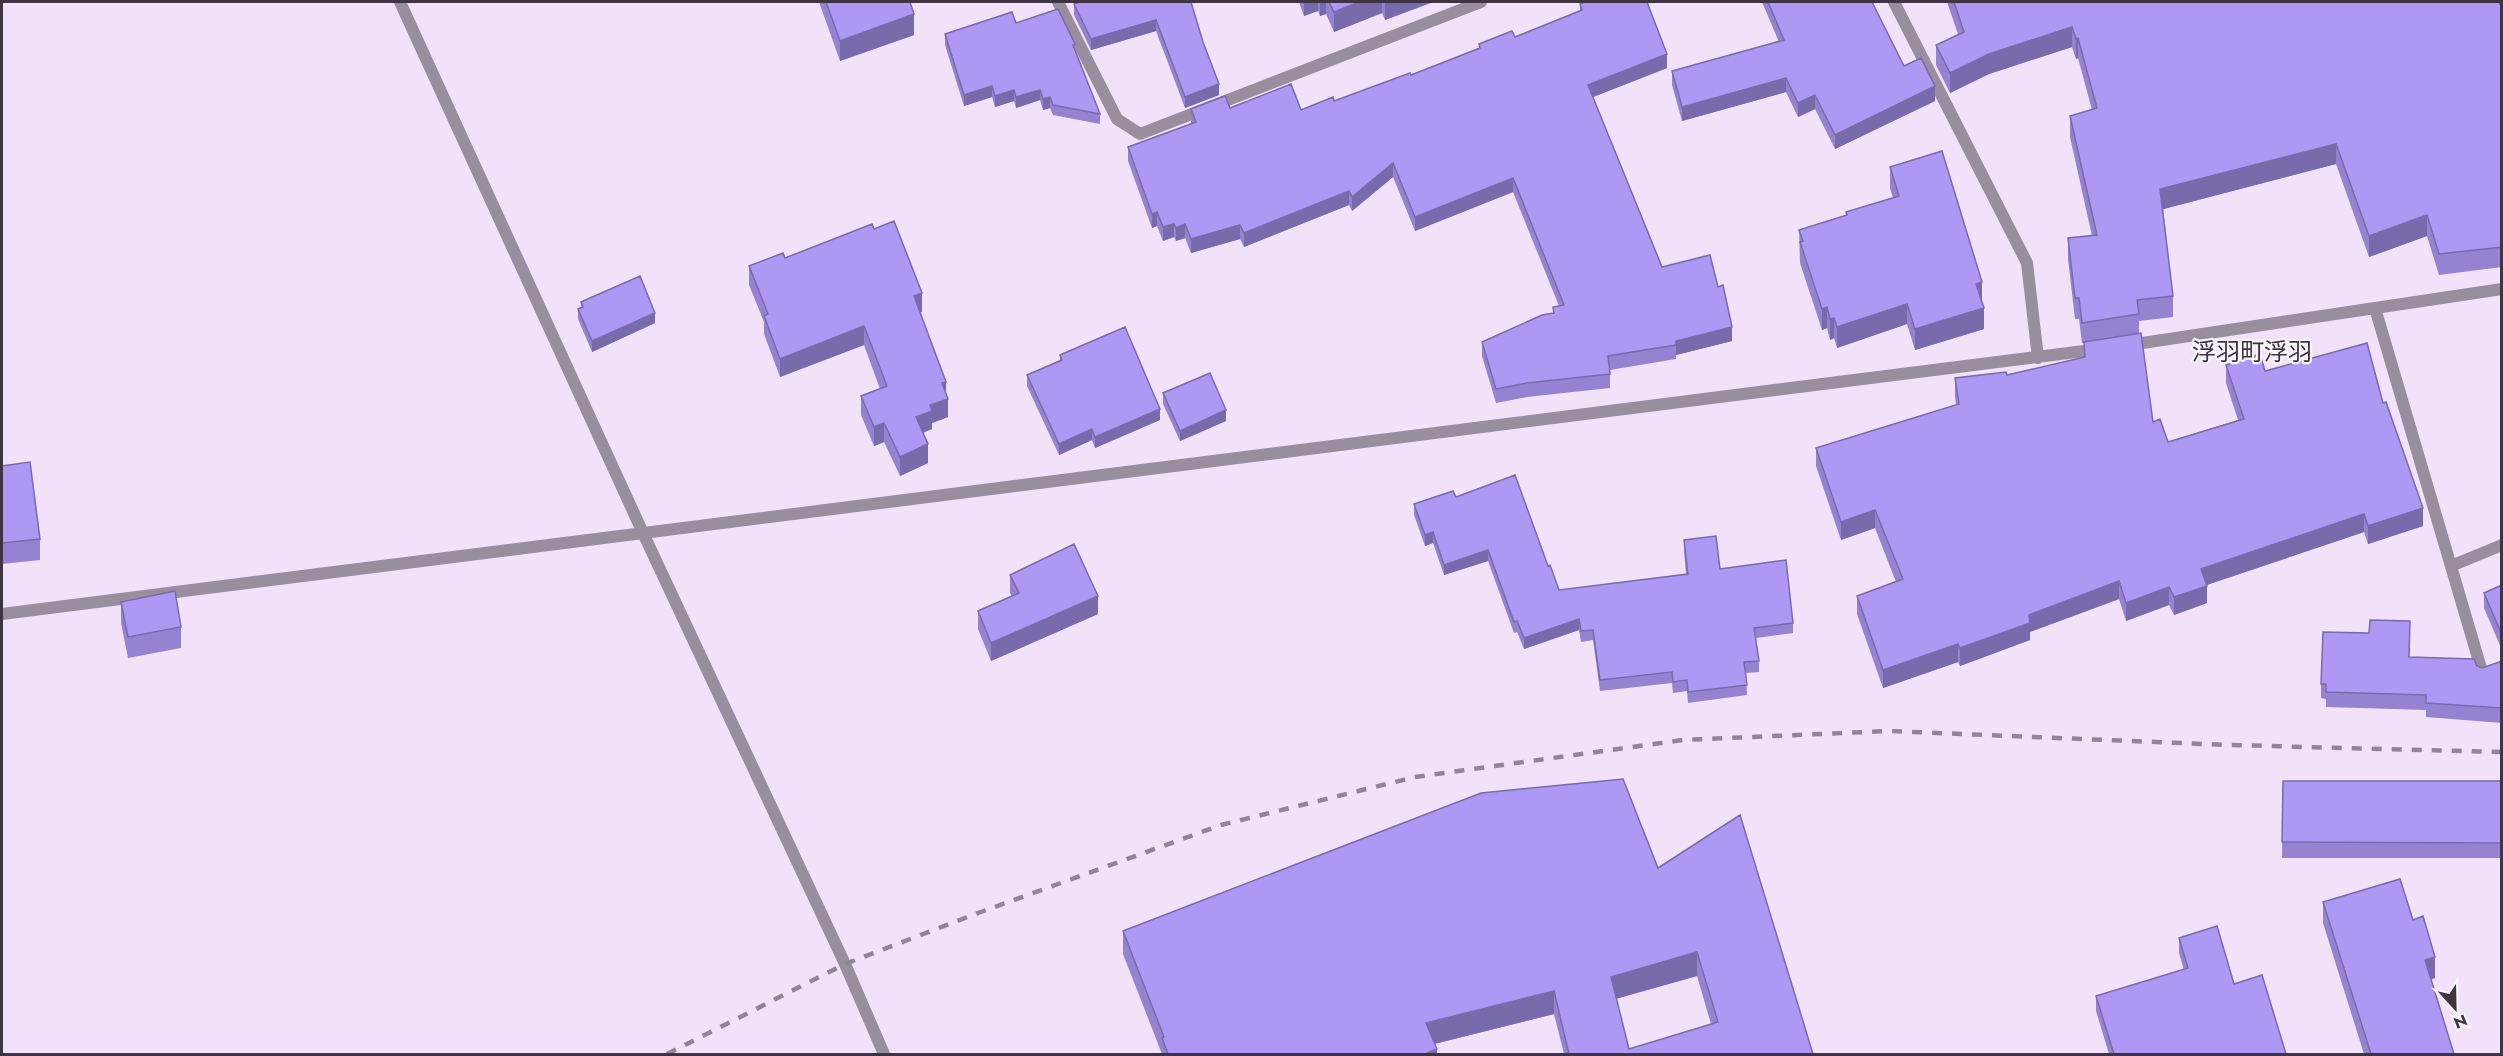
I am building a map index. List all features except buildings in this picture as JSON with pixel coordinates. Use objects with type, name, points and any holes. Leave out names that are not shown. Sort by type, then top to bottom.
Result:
[{"type":"street","points":[[400,2],[643,533],[845,964],[884,1054]]},
{"type":"street","points":[[1058,2],[1117,119],[1140,134],[1481,2]]},
{"type":"street","points":[[1894,2],[2027,263],[2038,358]]},
{"type":"street","points":[[2,614],[2038,358],[2502,289]]},
{"type":"street","points":[[2374,308],[2484,675],[2502,667]]},
{"type":"street","points":[[2451,566],[2502,546]]},
{"type":"railway","points":[[667,1054],[845,964],[978,913],[1221,825],[1415,777],[1683,740],[1889,731],[2228,745],[2502,752]]},
{"type":"district","name":"浮羽町浮羽","points":[[2252,352]]}]
